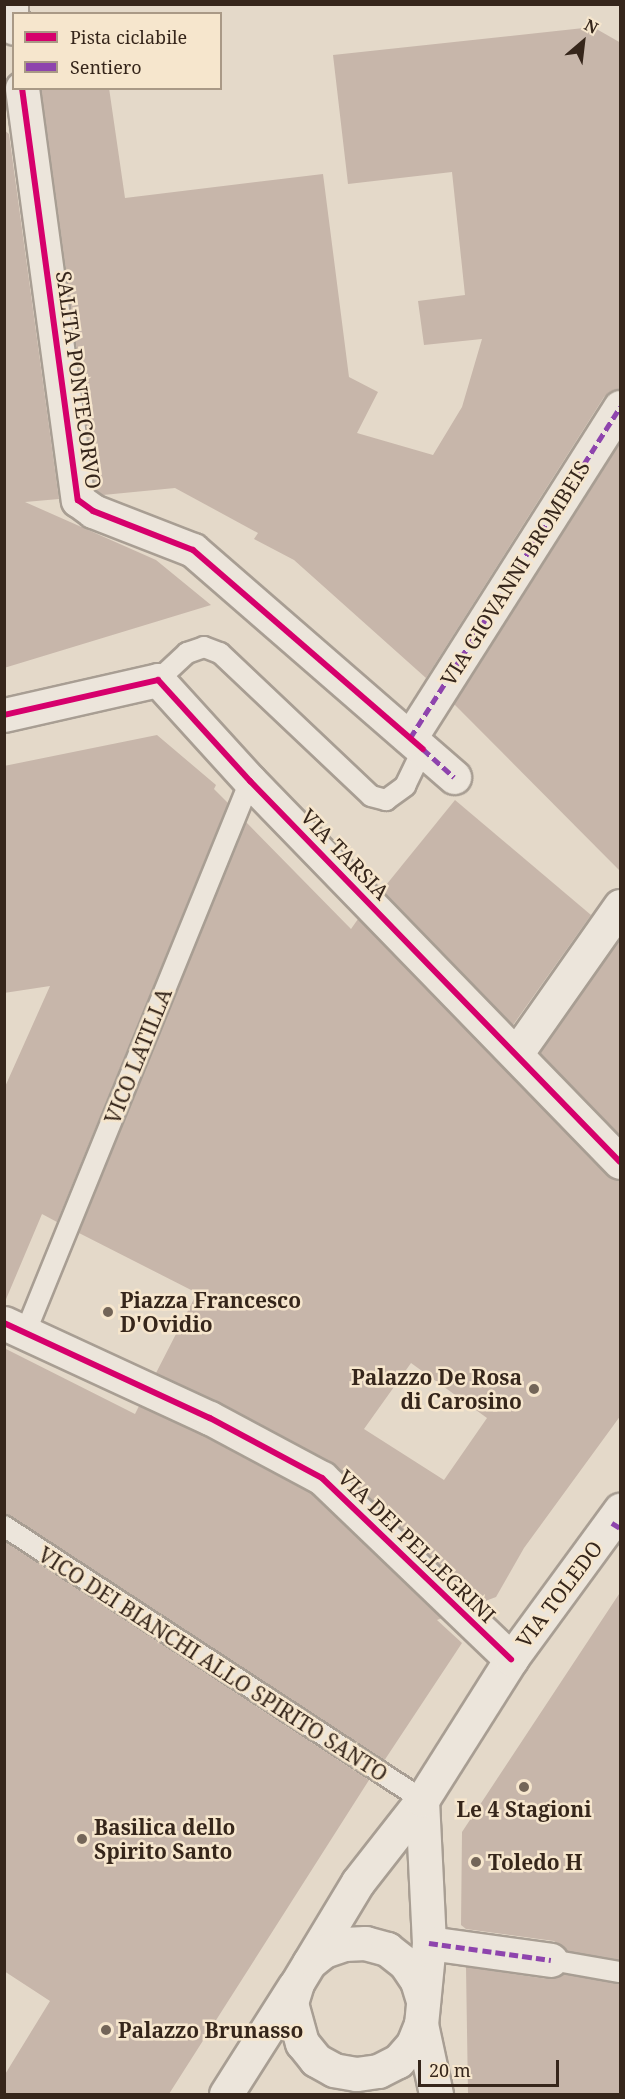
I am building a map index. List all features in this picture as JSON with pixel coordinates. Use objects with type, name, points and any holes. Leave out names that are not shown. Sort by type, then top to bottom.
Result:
[{"type":"street","name":"SALITA PONTECORVO","points":[[22,90],[78,500],[93,512],[193,550],[454,777]]},
{"type":"street","name":"VIA GIOVANNI BROMBEIS","points":[[416,744],[621,407]]},
{"type":"street","points":[[4,715],[158,680]]},
{"type":"street","name":"VIA TARSIA","points":[[158,680],[250,781],[621,1162]]},
{"type":"street","points":[[516,1054],[621,906]]},
{"type":"street","name":"VIA DEI PELLEGRINI","points":[[15,1327],[210,1418],[322,1478],[511,1659]]},
{"type":"street","name":"VIA TOLEDO","points":[[302,1974],[358,1882],[422,1800],[511,1659],[618,1520]]},
{"type":"street","points":[[302,1974],[291,2003],[302,2043],[316,2060],[334,2070],[356,2074],[378,2071],[398,2061],[412,2044],[422,2013],[429,1943],[422,1800]]},
{"type":"street","points":[[226,2094],[302,1974],[324,1951],[344,1944],[365,1943],[387,1950],[405,1963],[417,1981],[436,2094]]},
{"type":"street","points":[[429,1943],[551,1960]]},
{"type":"lane","points":[[158,680],[187,653],[204,647],[220,653],[371,796],[386,800],[405,786],[416,744]]},
{"type":"lane","name":"VICO LATILLA","points":[[15,1327],[250,781]]},
{"type":"lane","name":"VICO DEI BIANCHI ALLO SPIRITO SANTO","points":[[4,1526],[422,1800]]},
{"type":"lane","points":[[551,1960],[621,1972]]},
{"type":"building","points":[[593,27],[621,43],[621,388],[604,397],[426,678],[294,560],[254,539],[258,533],[175,488],[103,495],[96,490],[41,90],[109,90],[125,198],[323,174],[349,377],[378,392],[357,433],[433,455],[462,407],[482,339],[424,345],[418,301],[465,295],[452,172],[348,184],[333,55]]},
{"type":"building","points":[[4,130],[9,134],[59,499],[25,502],[156,560],[211,605],[4,668]]},
{"type":"building","points":[[621,441],[621,872],[454,704]]},
{"type":"building","points":[[157,735],[216,785],[214,789],[228,803],[57,1222],[42,1214],[4,1304],[4,1089],[50,986],[4,993],[4,766]]},
{"type":"building","points":[[455,800],[591,915],[513,1025],[382,890]]},
{"type":"building","points":[[246,822],[351,929],[358,919],[607,1175],[621,1180],[621,1415],[524,1548],[496,1597],[480,1603],[331,1462],[156,1373],[197,1293],[79,1233]],"holes":[[[411,1363],[487,1418],[444,1480],[364,1429]]]},
{"type":"building","points":[[619,940],[621,941],[621,1136],[540,1053]]},
{"type":"building","points":[[4,1348],[135,1414],[139,1406],[202,1435],[311,1493],[442,1618],[437,1620],[462,1643],[384,1761],[4,1514]]},
{"type":"building","points":[[4,1541],[369,1780],[169,2094],[4,2094],[4,2076],[50,2001],[4,1971]]},
{"type":"building","points":[[621,1591],[621,1960],[567,1951],[554,1941],[466,1929],[461,1925],[462,1832]]},
{"type":"building","points":[[466,1967],[548,1979],[562,1974],[621,1984],[621,2094],[468,2094]]},
{"type":"marked path","points":[[410,738],[620,407]]},
{"type":"marked path","points":[[423,749],[454,777]]},
{"type":"marked path","points":[[612,1523],[620,1528]]},
{"type":"marked path","points":[[429,1943],[551,1960]]},
{"type":"cycle path","points":[[22,90],[78,500],[93,511],[193,550],[423,749]]},
{"type":"cycle path","points":[[4,715],[158,680],[250,781],[620,1162]]},
{"type":"cycle path","points":[[4,1323],[210,1418],[322,1478],[511,1659]]},
{"type":"place","name":"Piazza Francesco D'Ovidio","points":[[108,1312]]},
{"type":"place","name":"Palazzo De Rosa di Carosino","points":[[534,1389]]},
{"type":"place","name":"Le 4 Stagioni","points":[[524,1787]]},
{"type":"place","name":"Basilica dello Spirito Santo","points":[[82,1839]]},
{"type":"place","name":"Toledo H","points":[[476,1862]]},
{"type":"place","name":"Palazzo Brunasso","points":[[106,2030]]}]
